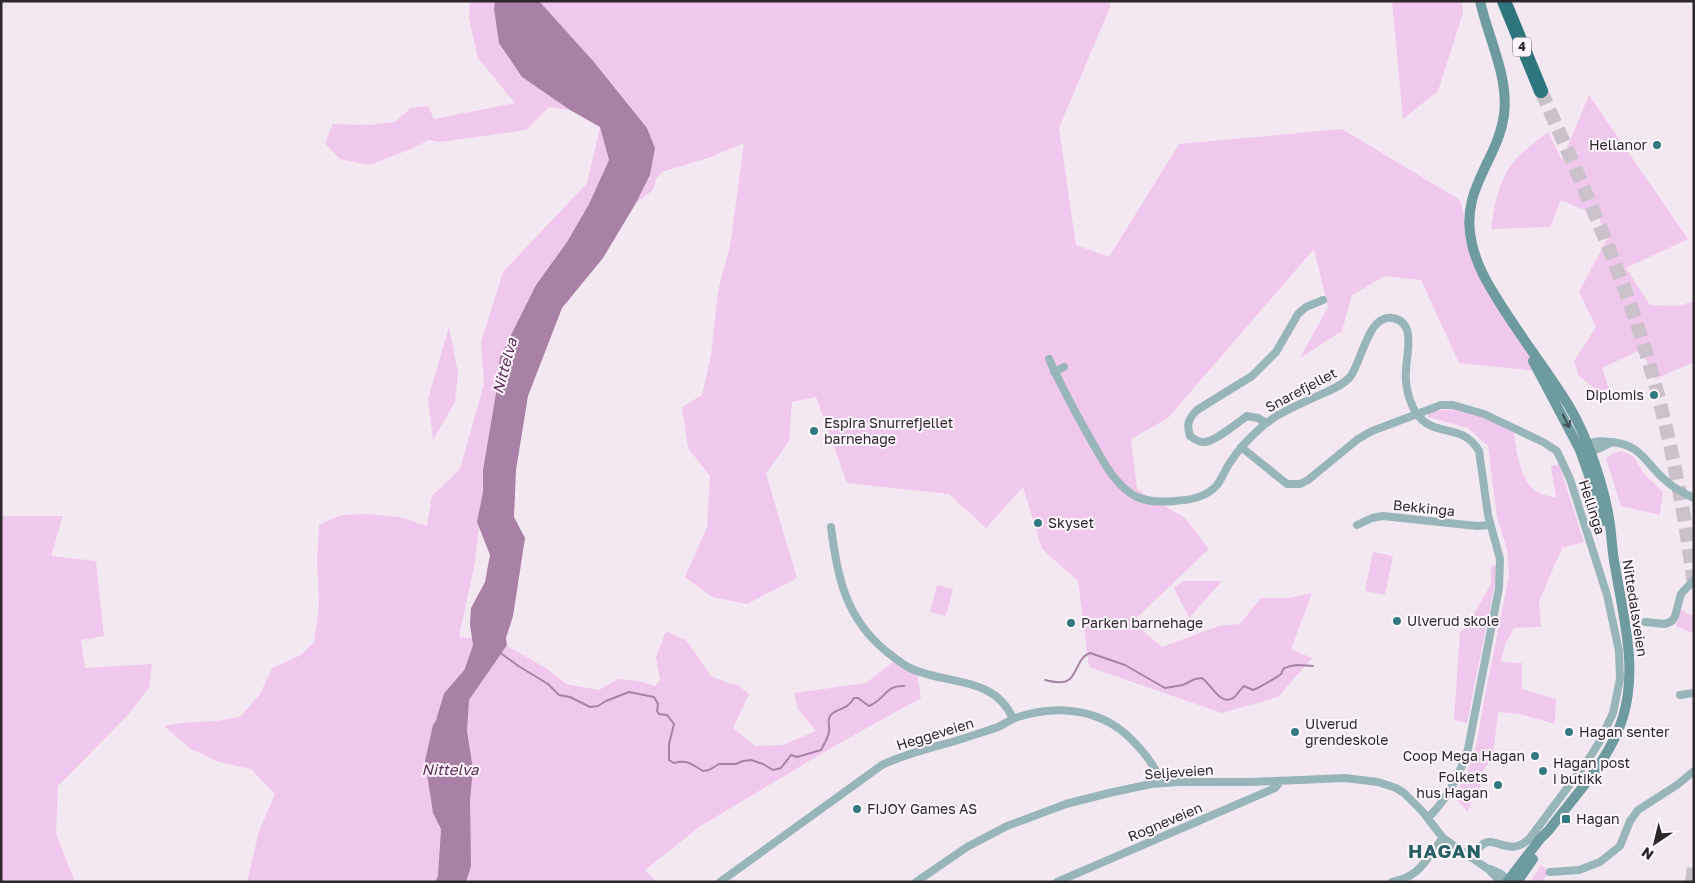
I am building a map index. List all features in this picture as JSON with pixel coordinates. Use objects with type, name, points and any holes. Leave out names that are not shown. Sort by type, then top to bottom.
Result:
[{"type":"highway","name":"4","points":[[1504,1],[1542,92]]},
{"type":"main road","name":"Nittedalsveien","points":[[1480,1],[1501,76],[1504,112],[1497,139],[1473,194],[1470,216],[1474,254],[1482,272],[1526,344],[1560,411],[1585,448],[1592,484],[1611,546],[1629,652],[1630,676],[1627,700],[1618,731],[1606,753],[1549,830],[1545,841],[1509,881]]},
{"type":"street","points":[[1266,423],[1258,418],[1247,416],[1206,442],[1200,442],[1190,436],[1188,428],[1192,416],[1197,410],[1252,376],[1276,352],[1298,314],[1306,307],[1323,300]]},
{"type":"street","name":"Snarefjellet","points":[[1049,359],[1054,372],[1102,461],[1119,482],[1138,497],[1163,502],[1203,496],[1216,487],[1241,447],[1266,423],[1342,384],[1350,377],[1358,364],[1374,325],[1381,320],[1388,318],[1400,321],[1408,332],[1406,384],[1410,401],[1416,414]]},
{"type":"street","points":[[1054,372],[1064,367]]},
{"type":"street","name":"Hellinga","points":[[1241,447],[1285,483],[1294,485],[1308,480],[1358,439],[1372,431],[1441,405],[1460,406],[1499,420],[1544,442],[1557,451],[1570,479],[1606,594],[1618,651],[1620,678],[1616,705],[1592,755],[1527,841],[1520,846],[1511,847],[1486,842],[1472,858]]},
{"type":"street","points":[[1416,414],[1425,424],[1463,435],[1477,447],[1480,455],[1490,525],[1498,548],[1501,569],[1470,742],[1462,766],[1451,788],[1428,818]]},
{"type":"street","points":[[1585,448],[1613,442],[1622,443],[1636,449],[1669,484],[1694,498]]},
{"type":"street","name":"Bekkinga","points":[[1358,525],[1372,518],[1383,516],[1477,526],[1490,525]]},
{"type":"street","points":[[831,528],[835,562],[841,586],[856,618],[871,637],[895,658],[914,670],[976,686],[994,693],[1008,708],[1013,719]]},
{"type":"street","points":[[1645,622],[1665,624],[1672,621],[1680,594],[1694,580]]},
{"type":"street","points":[[1680,695],[1694,693]]},
{"type":"street","name":"Heggeveien","points":[[720,882],[882,765],[906,754],[991,730],[1013,719],[1045,711],[1062,709],[1079,712],[1097,717],[1116,727],[1132,740],[1153,766],[1161,783]]},
{"type":"street","points":[[1550,872],[1579,870],[1600,862],[1620,846],[1630,821],[1638,810],[1677,785],[1694,771]]},
{"type":"street","name":"Seljeveien","points":[[916,882],[967,847],[1026,818],[1066,804],[1126,789],[1161,783],[1345,778],[1378,782],[1404,793],[1428,818],[1443,838],[1509,881]]},
{"type":"street","name":"Rogneveien","points":[[1057,882],[1275,788],[1281,781]]},
{"type":"street","points":[[1392,882],[1404,879],[1422,866],[1443,838]]},
{"type":"shaded area","points":[[470,1],[495,1],[494,9],[522,77],[570,110],[549,107],[526,130],[440,142],[429,140],[369,165],[340,159],[325,143],[333,124],[368,125],[395,122],[411,108],[428,106],[434,119],[515,103],[478,58],[469,18]]},
{"type":"shaded area","points":[[539,1],[1110,1],[1110,7],[1059,128],[1076,245],[1109,257],[1179,144],[1342,129],[1460,200],[1481,270],[1547,372],[1459,363],[1421,280],[1385,276],[1352,295],[1342,331],[1300,358],[1328,307],[1314,249],[1168,418],[1131,439],[1137,489],[1185,518],[1209,549],[1132,622],[1162,647],[1219,626],[1240,624],[1261,598],[1289,598],[1312,593],[1291,649],[1312,658],[1278,697],[1222,713],[1089,667],[1078,581],[1042,549],[1023,487],[986,528],[949,494],[847,483],[816,397],[792,402],[789,441],[766,474],[797,578],[747,604],[712,597],[685,577],[707,527],[710,476],[688,448],[682,407],[702,395],[711,355],[718,291],[730,246],[744,143],[711,157],[662,172],[656,179],[653,190],[636,203],[650,175],[655,148],[647,128],[594,62]]},
{"type":"shaded area","points":[[1392,1],[1462,1],[1463,13],[1438,91],[1403,119]]},
{"type":"shaded area","points":[[1589,95],[1688,239],[1626,268],[1650,305],[1678,306],[1694,301],[1694,362],[1655,379],[1641,350],[1602,368],[1614,404],[1579,376],[1574,361],[1596,327],[1579,292],[1607,239],[1598,216],[1561,200],[1550,227],[1491,229],[1499,190],[1512,164],[1525,150],[1548,132],[1562,160]]},
{"type":"shaded area","points":[[600,127],[609,160],[589,204],[501,357],[483,470],[483,492],[475,562],[459,637],[484,639],[503,644],[546,668],[566,684],[599,690],[618,679],[638,681],[655,686],[660,680],[656,657],[666,631],[687,641],[711,676],[738,685],[749,694],[733,728],[755,746],[783,745],[816,731],[798,709],[794,693],[866,683],[893,662],[916,666],[921,698],[836,745],[699,827],[645,870],[657,882],[247,882],[259,831],[275,794],[251,769],[219,762],[191,749],[164,726],[240,717],[260,694],[272,668],[301,655],[314,642],[319,605],[317,560],[319,525],[341,515],[368,514],[400,517],[427,526],[432,496],[460,469],[484,384],[481,342],[503,272],[587,183]]},
{"type":"shaded area","points":[[449,327],[458,373],[455,402],[433,440],[428,399]]},
{"type":"shaded area","points":[[1456,409],[1487,418],[1513,430],[1526,480],[1537,492],[1556,498],[1551,466],[1559,464],[1584,542],[1562,548],[1539,601],[1541,627],[1514,628],[1505,645],[1501,662],[1522,663],[1522,689],[1556,699],[1555,724],[1520,714],[1498,712],[1493,756],[1481,774],[1480,793],[1475,791],[1468,812],[1454,797],[1466,775],[1476,746],[1509,576],[1507,549],[1497,517],[1488,446],[1468,428],[1428,417],[1428,412]]},
{"type":"shaded area","points":[[1622,451],[1634,457],[1644,474],[1663,492],[1660,515],[1621,506],[1606,459],[1613,453]]},
{"type":"shaded area","points":[[1,516],[63,516],[51,556],[96,561],[104,636],[81,640],[85,668],[152,664],[149,688],[127,716],[58,786],[56,834],[75,882],[1,882]]},
{"type":"shaded area","points":[[1373,552],[1393,556],[1385,595],[1365,591]]},
{"type":"shaded area","points":[[1496,565],[1497,573],[1467,723],[1454,720],[1460,632],[1466,628],[1491,584],[1491,566]]},
{"type":"shaded area","points":[[1184,581],[1222,581],[1189,618],[1174,588]]},
{"type":"shaded area","points":[[937,585],[953,589],[946,616],[930,612]]},
{"type":"shaded area","points":[[1680,609],[1694,617],[1694,634],[1676,626]]},
{"type":"shaded area","points":[[1541,865],[1549,872],[1542,882],[1530,882]]},
{"type":"water","points":[[495,1],[539,1],[594,62],[647,128],[655,148],[650,175],[636,203],[603,258],[562,308],[528,396],[516,470],[514,517],[525,538],[513,616],[506,638],[507,645],[469,700],[467,731],[473,769],[470,800],[471,866],[466,882],[435,882],[438,876],[441,829],[433,813],[425,761],[433,725],[458,689],[473,645],[470,625],[471,608],[485,582],[490,555],[477,522],[483,492],[483,470],[500,357],[536,285],[567,242],[589,204],[609,160],[600,127],[570,110],[522,77],[499,43],[494,9]]},
{"type":"waterway","points":[[499,652],[548,684],[559,695],[570,697],[590,707],[598,706],[629,692],[654,697],[658,704],[657,711],[659,714],[667,715],[674,724],[669,744],[669,760],[674,763],[686,762],[703,771],[719,764],[736,764],[751,760],[773,770],[781,768],[791,755],[797,757],[821,750],[828,734],[830,716],[832,713],[848,705],[854,698],[858,698],[869,706],[879,700],[889,690],[898,686],[904,686]]},
{"type":"waterway","points":[[1045,680],[1067,681],[1074,674],[1085,655],[1090,653],[1125,665],[1165,688],[1183,685],[1202,678],[1220,697],[1228,700],[1234,697],[1244,686],[1253,690],[1282,673],[1283,669],[1288,666],[1313,666]]},
{"type":"waterway","name":"Nittelva","points":[[442,719],[449,696],[469,673]]},
{"type":"tunnel","points":[[1541,91],[1605,240],[1649,362],[1665,425],[1685,521],[1694,586]]},
{"type":"tunnel","points":[[1692,882],[1694,864]]},
{"type":"place","name":"Hellanor","points":[[1657,145]]},
{"type":"place","name":"Diplomis","points":[[1654,395]]},
{"type":"place","name":"Espira Snurrefjellet barnehage","points":[[814,431]]},
{"type":"place","name":"Skyset","points":[[1038,523]]},
{"type":"place","name":"Ulverud skole","points":[[1397,621]]},
{"type":"place","name":"Parken barnehage","points":[[1071,623]]},
{"type":"place","name":"Ulverud grendeskole","points":[[1295,732]]},
{"type":"place","name":"Hagan senter","points":[[1569,732]]},
{"type":"place","name":"Coop Mega Hagan","points":[[1535,756]]},
{"type":"place","name":"Hagan post i butikk","points":[[1543,771]]},
{"type":"place","name":"Folkets hus Hagan","points":[[1498,785]]},
{"type":"place","name":"FIJOY Games AS","points":[[857,809]]},
{"type":"place","name":"Hagan","points":[[1566,819]]},
{"type":"district","name":"HAGAN","points":[[1445,851]]}]
